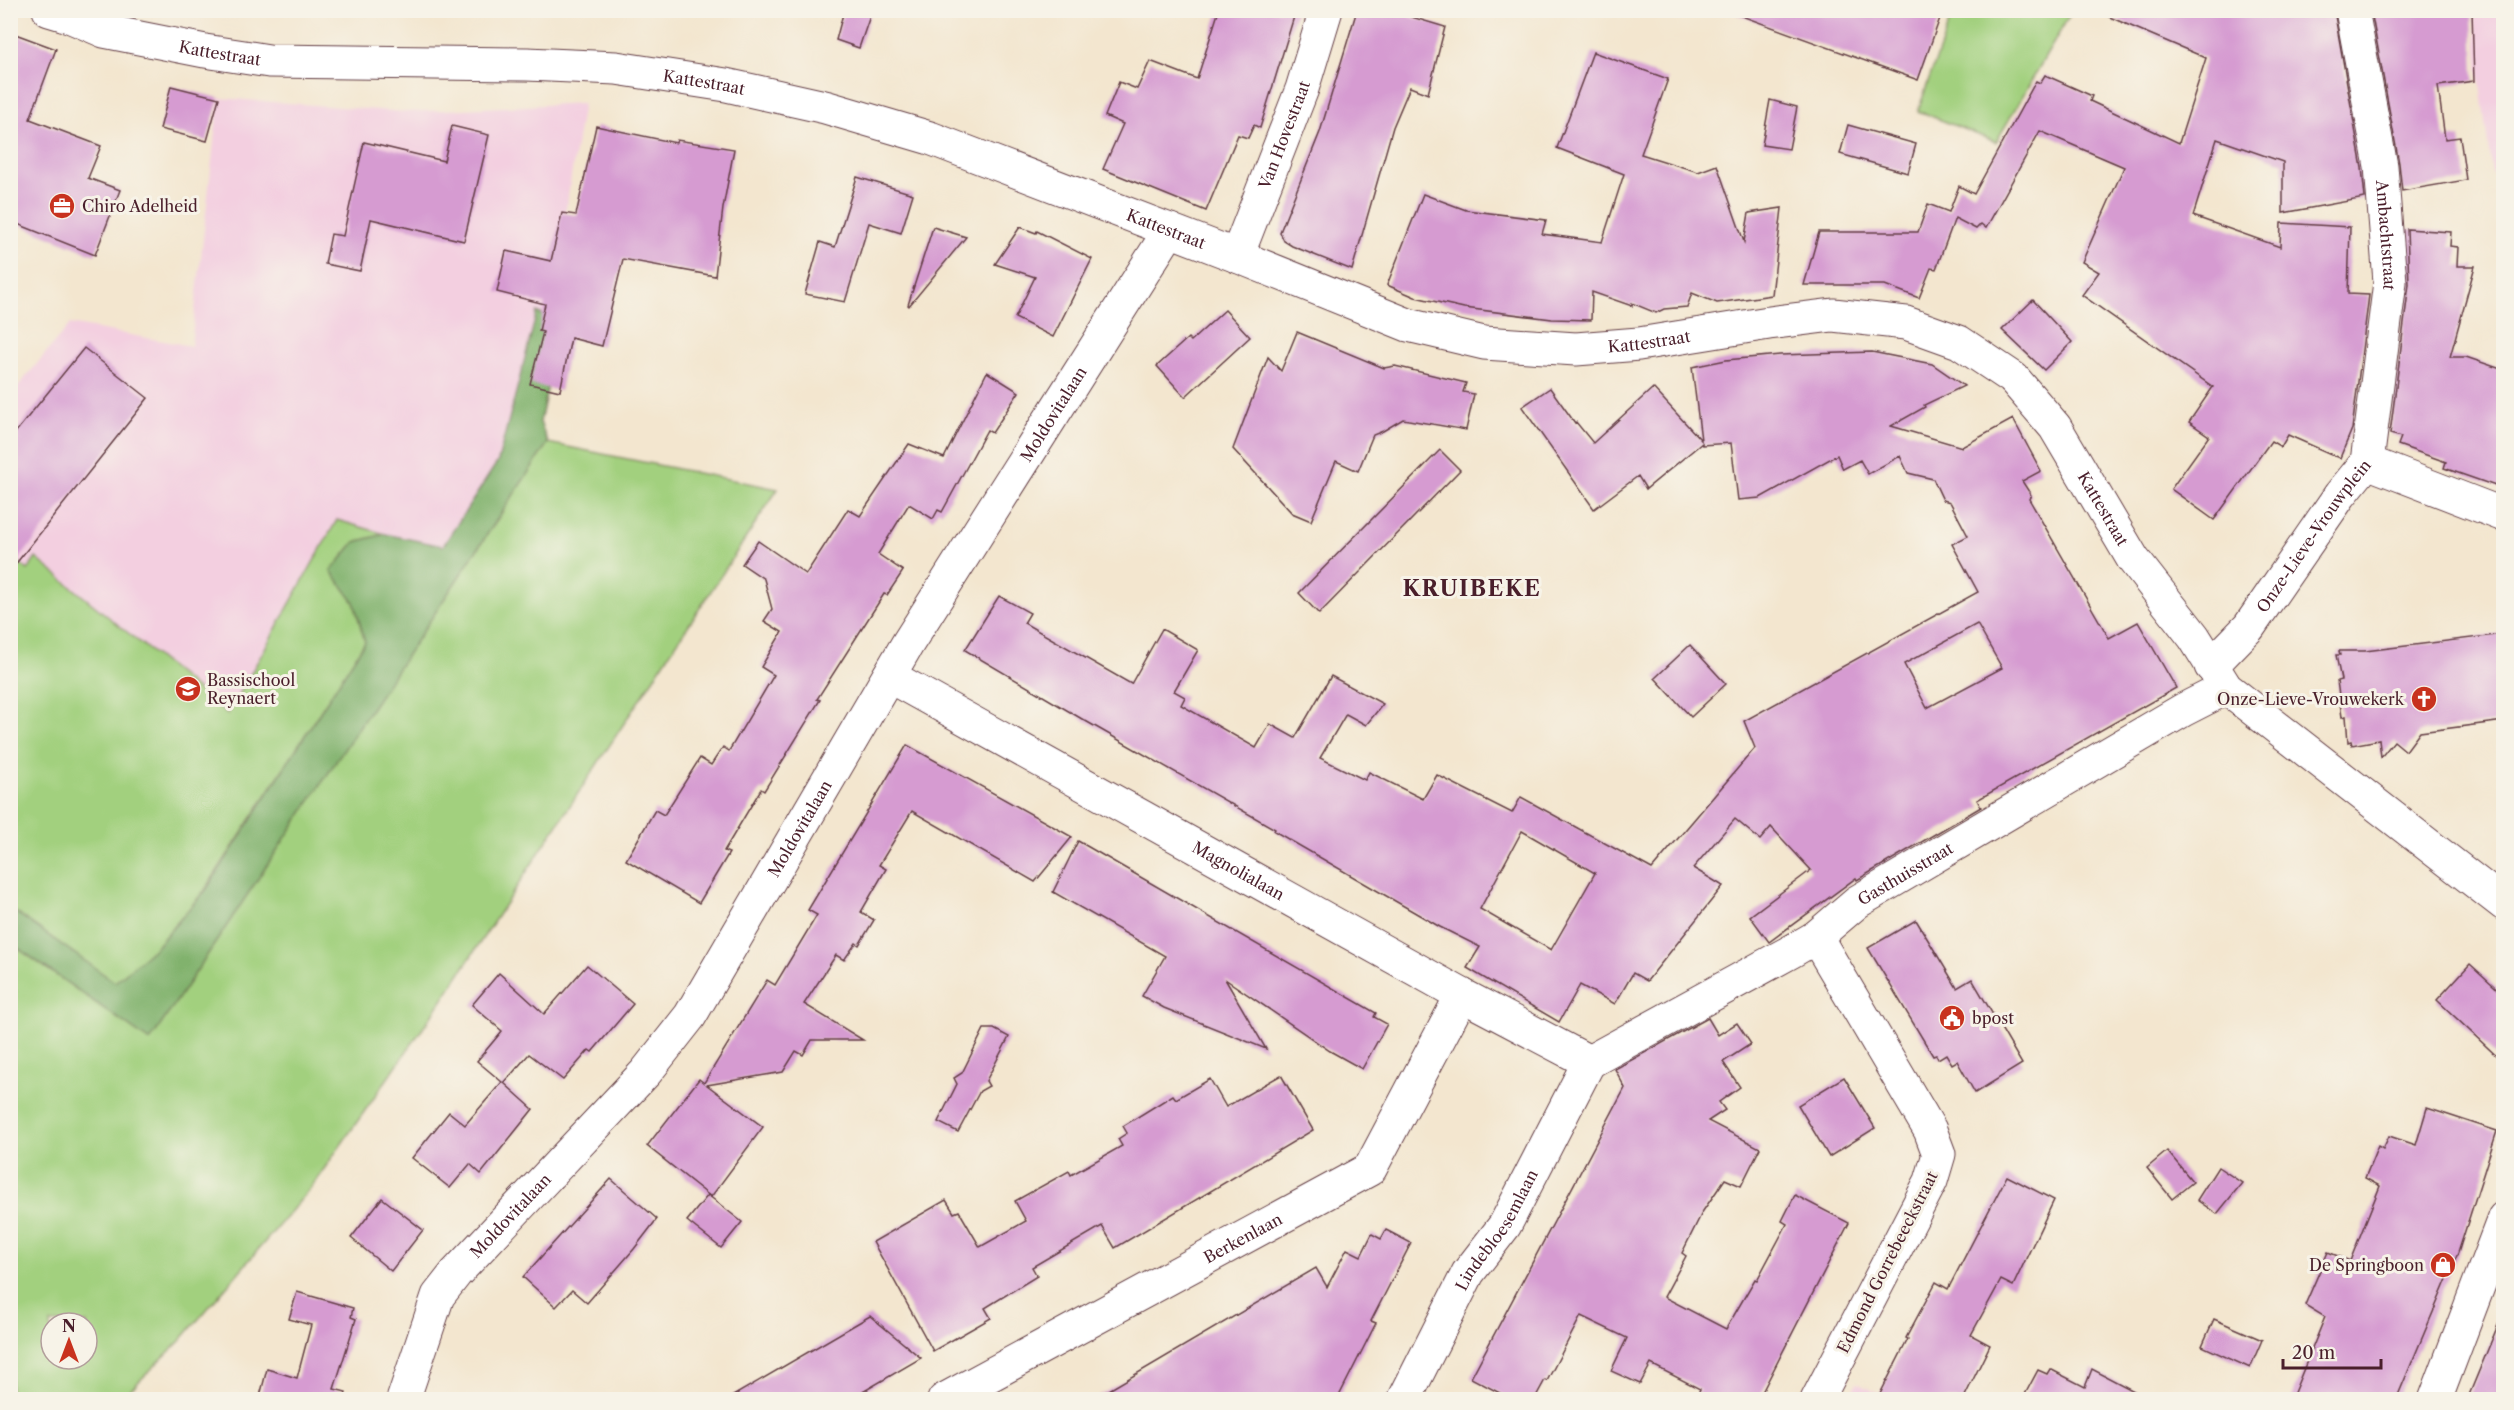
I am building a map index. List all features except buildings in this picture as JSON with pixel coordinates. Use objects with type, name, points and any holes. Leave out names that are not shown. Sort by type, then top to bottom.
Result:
[{"type":"street","name":"Van Hovestraat","points":[[1237,256],[1302,89],[1326,10]]},
{"type":"street","name":"Ambachtstraat","points":[[2352,10],[2381,166],[2390,282],[2367,462]]},
{"type":"street","name":"Kattestraat","points":[[63,12],[104,31],[269,61],[527,64],[616,68],[726,85],[825,107],[930,138],[1237,256],[1408,325],[1484,343],[1576,349],[1639,344],[1769,322],[1833,315],[1906,322],[1959,342],[2013,378],[2055,427],[2133,559],[2194,637],[2218,677]]},
{"type":"street","name":"Moldovitalaan","points":[[403,1400],[438,1296],[464,1265],[646,1072],[690,1016],[889,676],[1170,230]]},
{"type":"street","name":"Onze-Lieve-Vrouwplein","points":[[2218,677],[2249,627],[2340,495],[2367,462],[2504,515]]},
{"type":"street","name":"Magnolialaan","points":[[889,676],[1462,995],[1589,1062]]},
{"type":"street","points":[[2218,677],[2504,904]]},
{"type":"street","name":"Gasthuisstraat","points":[[1589,1062],[1816,937],[1857,902],[2183,710],[2218,677]]},
{"type":"street","name":"Edmond Gorrebeeckstraat","points":[[1816,937],[1930,1130],[1939,1154],[1930,1181],[1817,1400]]},
{"type":"street","name":"Berkenlaan","points":[[944,1400],[1370,1169],[1462,995]]},
{"type":"street","name":"Lindebloesemlaan","points":[[1404,1400],[1468,1273],[1505,1225],[1589,1062]]},
{"type":"street","points":[[2435,1400],[2504,1218]]},
{"type":"shaded area","points":[[2474,11],[2503,11],[2503,173],[2492,174],[2479,77]]},
{"type":"shaded area","name":"Bassischool Reynaert","points":[[219,98],[406,112],[583,103],[527,448],[141,1027],[11,931],[11,395],[70,324],[191,346]]},
{"type":"shaded area","points":[[1857,1383],[1889,1399],[1849,1400]]},
{"type":"green space","points":[[1953,11],[2072,11],[1996,142],[1918,111]]},
{"type":"green space","points":[[537,312],[561,325],[540,422],[548,443],[150,1041],[11,943],[11,909],[115,982],[155,948],[206,890],[365,642],[354,602],[331,571],[355,542],[385,534],[443,546],[498,461]]},
{"type":"green space","points":[[548,443],[778,489],[437,1008],[310,1189],[180,1341],[121,1399],[11,1399],[10,943],[150,1041]]},
{"type":"green space","points":[[337,520],[385,534],[355,542],[331,571],[354,602],[365,642],[205,890],[155,948],[115,983],[11,909],[10,555],[28,570],[36,558],[228,714]]},
{"type":"place","name":"Chiro Adelheid","points":[[62,206]]},
{"type":"place","name":"Bassischool Reynaert","points":[[188,689]]},
{"type":"place","name":"Onze-Lieve-Vrouwekerk","points":[[2424,699]]},
{"type":"place","name":"bpost","points":[[1952,1018]]},
{"type":"place","name":"De Springboon","points":[[2443,1265]]},
{"type":"district","name":"KRUIBEKE","points":[[1472,588]]}]
